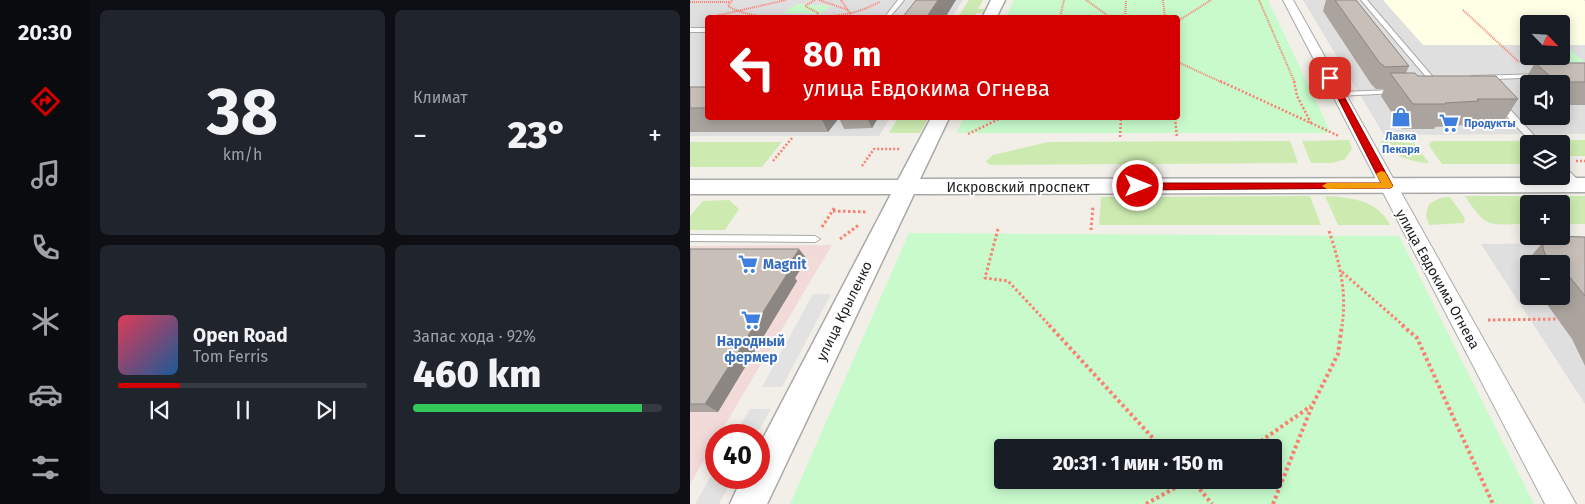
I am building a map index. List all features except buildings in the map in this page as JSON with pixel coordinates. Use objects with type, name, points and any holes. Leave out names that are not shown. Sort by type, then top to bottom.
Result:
[{"type":"street","points":[[991,15],[998,0]]},
{"type":"street","name":"улица Евдокима Огнева","points":[[1288,0],[1561,504]]},
{"type":"street","name":"улица Крыленко","points":[[748,504],[939,120]]},
{"type":"street","name":"Искровский проспект","points":[[1384,179],[1520,172]]},
{"type":"street","name":"Искровский проспект","points":[[690,173],[909,180]]},
{"type":"street","name":"Искровский проспект","points":[[690,187],[909,180],[1384,179],[1573,176]]},
{"type":"lane","points":[[888,15],[901,0]]},
{"type":"lane","points":[[1364,0],[1431,78],[1434,84],[1432,90],[1427,91]]},
{"type":"lane","points":[[690,30],[705,30]]},
{"type":"lane","points":[[1465,78],[1520,76]]},
{"type":"lane","points":[[1431,78],[1440,78]]},
{"type":"lane","points":[[1474,78],[1485,89]]},
{"type":"lane","points":[[1338,94],[1402,92]]},
{"type":"lane","points":[[1497,102],[1529,135]]},
{"type":"lane","points":[[690,238],[815,239]]},
{"type":"path","points":[[717,15],[786,0]]},
{"type":"path","points":[[817,15],[805,6],[817,0],[848,10]]},
{"type":"path","points":[[841,0],[850,13]]},
{"type":"path","points":[[1061,15],[1064,0]]},
{"type":"path","points":[[1086,0],[1107,15]]},
{"type":"path","points":[[1125,15],[1126,0]]},
{"type":"path","points":[[1163,0],[1165,15]]},
{"type":"path","points":[[1180,20],[1211,0]]},
{"type":"path","points":[[1259,0],[1295,83],[1297,96],[1312,124]]},
{"type":"path","points":[[690,2],[730,1],[730,9],[759,15]]},
{"type":"path","points":[[827,15],[850,13],[881,2]]},
{"type":"path","points":[[1463,10],[1533,75]]},
{"type":"path","points":[[1180,63],[1340,137]]},
{"type":"path","points":[[968,134],[997,120]]},
{"type":"path","points":[[1120,137],[1121,120]]},
{"type":"path","points":[[1175,120],[1177,137]]},
{"type":"path","points":[[773,161],[792,138]]},
{"type":"path","points":[[862,166],[874,149],[902,149]]},
{"type":"path","points":[[815,239],[836,205]]},
{"type":"path","points":[[833,211],[876,212]]},
{"type":"path","points":[[998,229],[985,278],[1008,281],[1154,439]]},
{"type":"path","points":[[1273,504],[1312,406],[1338,354],[1345,307],[1342,271],[1330,231]]},
{"type":"path","points":[[1342,271],[1417,338],[1493,504]]},
{"type":"path","points":[[1462,321],[1557,319]]},
{"type":"path","points":[[1264,439],[1312,406]]},
{"type":"path","points":[[1146,504],[1174,489]]},
{"type":"path","points":[[1198,489],[1212,504]]},
{"type":"shaded area","points":[[690,0],[963,0],[953,15],[705,15],[705,120],[889,120],[879,136],[690,136]]},
{"type":"shaded area","points":[[1303,0],[1585,0],[1585,134],[1384,135]]},
{"type":"shaded area","points":[[1383,0],[1585,1],[1585,45],[1570,45],[1570,15],[1520,15],[1520,45],[1423,45]]},
{"type":"shaded area","points":[[1570,243],[1585,243],[1585,404],[1521,305],[1570,305],[1570,255],[1520,255],[1520,304],[1481,244],[1570,245]]},
{"type":"shaded area","points":[[832,245],[726,424],[705,424],[705,459],[690,484],[690,246]]},
{"type":"shaded area","points":[[813,294],[831,294],[782,387],[762,387]]},
{"type":"shaded area","points":[[750,409],[771,409],[762,424],[741,424]]},
{"type":"shaded area","points":[[705,486],[705,489],[727,489],[719,504],[695,504]]},
{"type":"green space","points":[[969,0],[983,0],[978,9],[985,9],[983,13],[959,15]]},
{"type":"green space","points":[[1014,0],[1268,0],[1331,133],[957,133],[962,120],[1180,120],[1180,15],[1007,15]]},
{"type":"green space","points":[[797,4],[831,6],[820,14],[783,13]]},
{"type":"green space","points":[[1570,50],[1585,62],[1570,62]]},
{"type":"green space","points":[[897,120],[927,120],[920,133],[889,133]]},
{"type":"green space","points":[[1349,140],[1352,149],[1345,159],[1333,163],[1311,163],[1302,141]]},
{"type":"green space","points":[[1570,140],[1585,140],[1585,156],[1571,156]]},
{"type":"green space","points":[[1290,141],[1298,163],[990,165],[986,161],[993,155],[1048,142]]},
{"type":"green space","points":[[1380,141],[1414,143],[1429,163],[1402,157],[1390,151]]},
{"type":"green space","points":[[1520,141],[1520,164],[1442,164],[1429,146],[1430,142]]},
{"type":"green space","points":[[690,142],[782,142],[762,167],[690,167]]},
{"type":"green space","points":[[1310,196],[1321,225],[1099,225],[1101,197]]},
{"type":"green space","points":[[1325,196],[1344,197],[1371,205],[1385,217],[1390,225],[1338,225]]},
{"type":"green space","points":[[1465,196],[1520,196],[1520,224],[1491,223],[1479,215]]},
{"type":"green space","points":[[1570,196],[1585,196],[1585,224],[1570,224]]},
{"type":"green space","points":[[1450,197],[1465,218],[1464,223],[1429,225],[1426,215],[1429,204],[1440,198]]},
{"type":"green space","points":[[729,200],[739,209],[725,230],[690,230],[690,216],[703,201]]},
{"type":"green space","points":[[909,233],[1399,236],[1534,504],[790,504]]},
{"type":"slow traffic","points":[[1327,186],[1388,186],[1381,174]]},
{"type":"place","name":"Лавка Пекаря","points":[[1401,117]]},
{"type":"place","name":"Продукты","points":[[1449,123]]},
{"type":"place","name":"Magnit","points":[[748,264]]},
{"type":"place","name":"Народный фермер","points":[[751,320]]},
{"type":"route","points":[[1138,186],[1388,186],[1330,78]]}]
